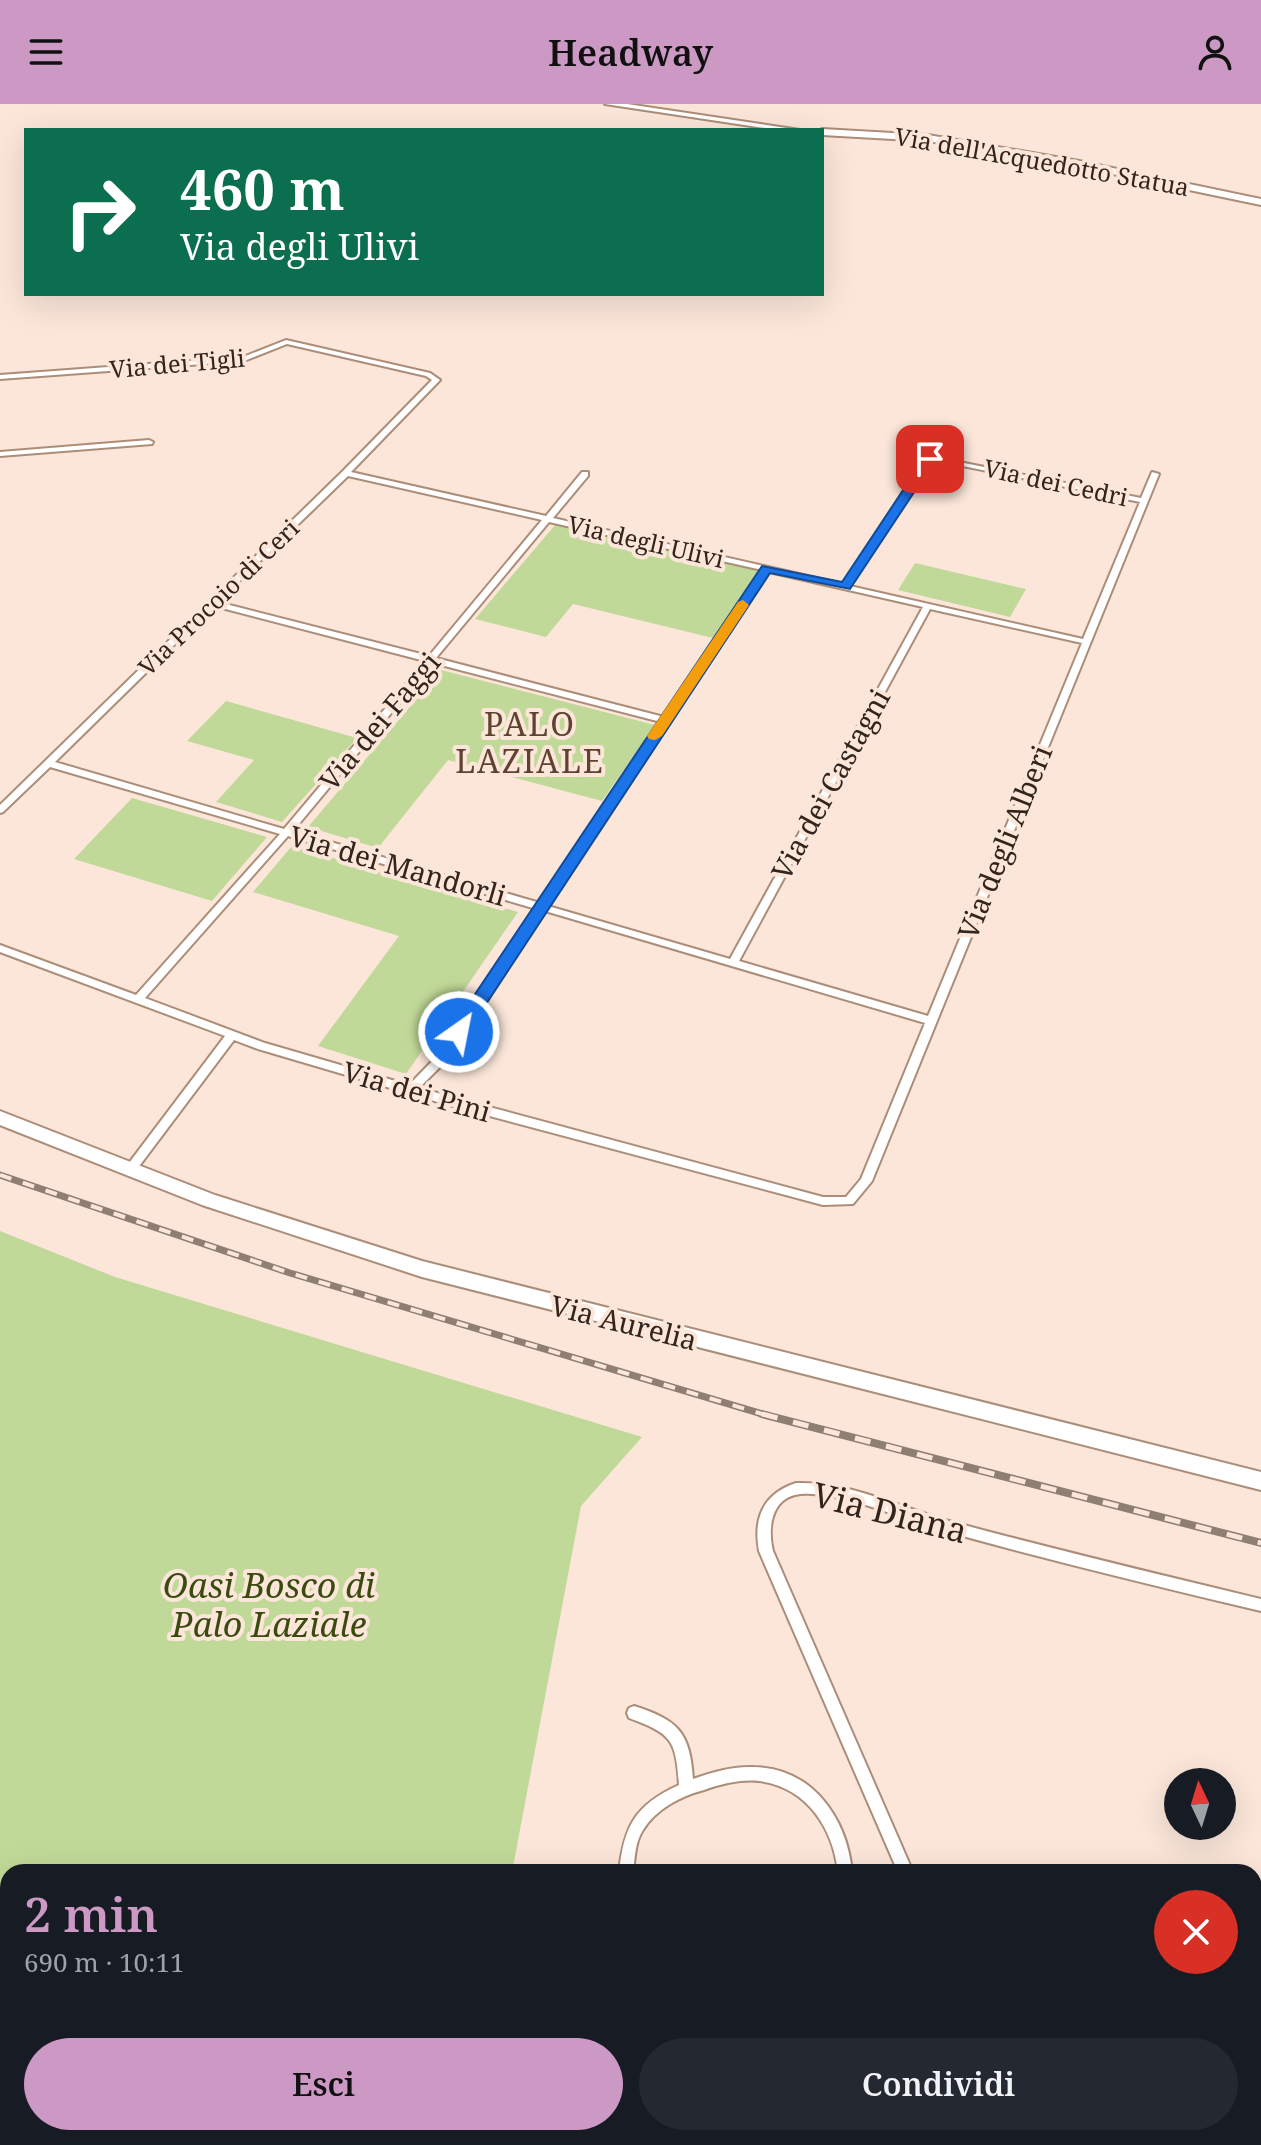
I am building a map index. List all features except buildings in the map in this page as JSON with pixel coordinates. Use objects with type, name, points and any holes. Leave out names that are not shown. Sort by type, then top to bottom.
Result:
[{"type":"main road","name":"Via Aurelia","points":[[0,1118],[281,1225],[482,1286],[1261,1481]]},
{"type":"street","points":[[609,104],[782,128]]},
{"type":"street","name":"Via dell'Acquedotto Statua","points":[[824,132],[896,134],[942,140],[1079,164],[1261,202]]},
{"type":"street","name":"Via dei Tigli","points":[[0,377],[244,359],[286,342],[428,374],[435,378],[434,384]]},
{"type":"street","name":"Via Procoio di Ceri","points":[[0,810],[434,384]]},
{"type":"street","points":[[0,454],[149,442]]},
{"type":"street","name":"Via dei Cedri","points":[[846,586],[927,461],[932,458],[1144,501]]},
{"type":"street","name":"Via degli Ulivi","points":[[346,473],[1087,642]]},
{"type":"street","name":"Via dei Faggi","points":[[137,1000],[286,833],[585,474]]},
{"type":"street","name":"Via degli Alberi","points":[[844,1203],[854,1199],[866,1181],[1155,474]]},
{"type":"street","points":[[411,1090],[443,1057],[767,568]]},
{"type":"street","points":[[212,603],[665,720]]},
{"type":"street","name":"Via dei Castagni","points":[[733,963],[928,605]]},
{"type":"street","name":"Via dei Mandorli","points":[[48,763],[931,1021]]},
{"type":"street","name":"Via dei Pini","points":[[0,948],[231,1036],[411,1090],[807,1197],[844,1203]]},
{"type":"street","points":[[130,1170],[231,1036]]},
{"type":"street","name":"Via Diana","points":[[903,1864],[766,1551],[763,1523],[769,1508],[781,1495],[801,1488],[838,1494],[981,1535],[1261,1605]]},
{"type":"street","points":[[634,1713],[660,1721],[674,1732],[683,1753],[686,1788]]},
{"type":"street","points":[[627,1864],[632,1837],[639,1823],[659,1804],[686,1788],[726,1776],[747,1774],[771,1776],[812,1800],[832,1821],[843,1850],[844,1864]]},
{"type":"green space","points":[[556,524],[759,571],[713,638],[573,604],[546,637],[475,619]]},
{"type":"green space","points":[[915,563],[1026,589],[1010,617],[898,590]]},
{"type":"green space","points":[[441,670],[655,725],[602,801],[448,760],[378,848],[308,827]]},
{"type":"green space","points":[[226,701],[357,738],[282,822],[216,802],[254,760],[187,741]]},
{"type":"green space","points":[[132,798],[267,837],[212,901],[74,859]]},
{"type":"green space","points":[[292,846],[518,912],[406,1074],[318,1046],[399,936],[253,892]]},
{"type":"green space","name":"Oasi Bosco di Palo Laziale","points":[[0,1231],[115,1277],[642,1437],[581,1506],[514,1864],[0,1864]]},
{"type":"railway","points":[[0,1175],[290,1273],[764,1415]]},
{"type":"railway","points":[[764,1415],[1261,1543]]},
{"type":"railway","points":[[764,1415],[769,1416]]},
{"type":"slow traffic","points":[[655,736],[743,605]]},
{"type":"district","name":"PALO LAZIALE","points":[[530,742]]},
{"type":"route","points":[[459,1032],[767,568],[846,586],[930,459]]}]
